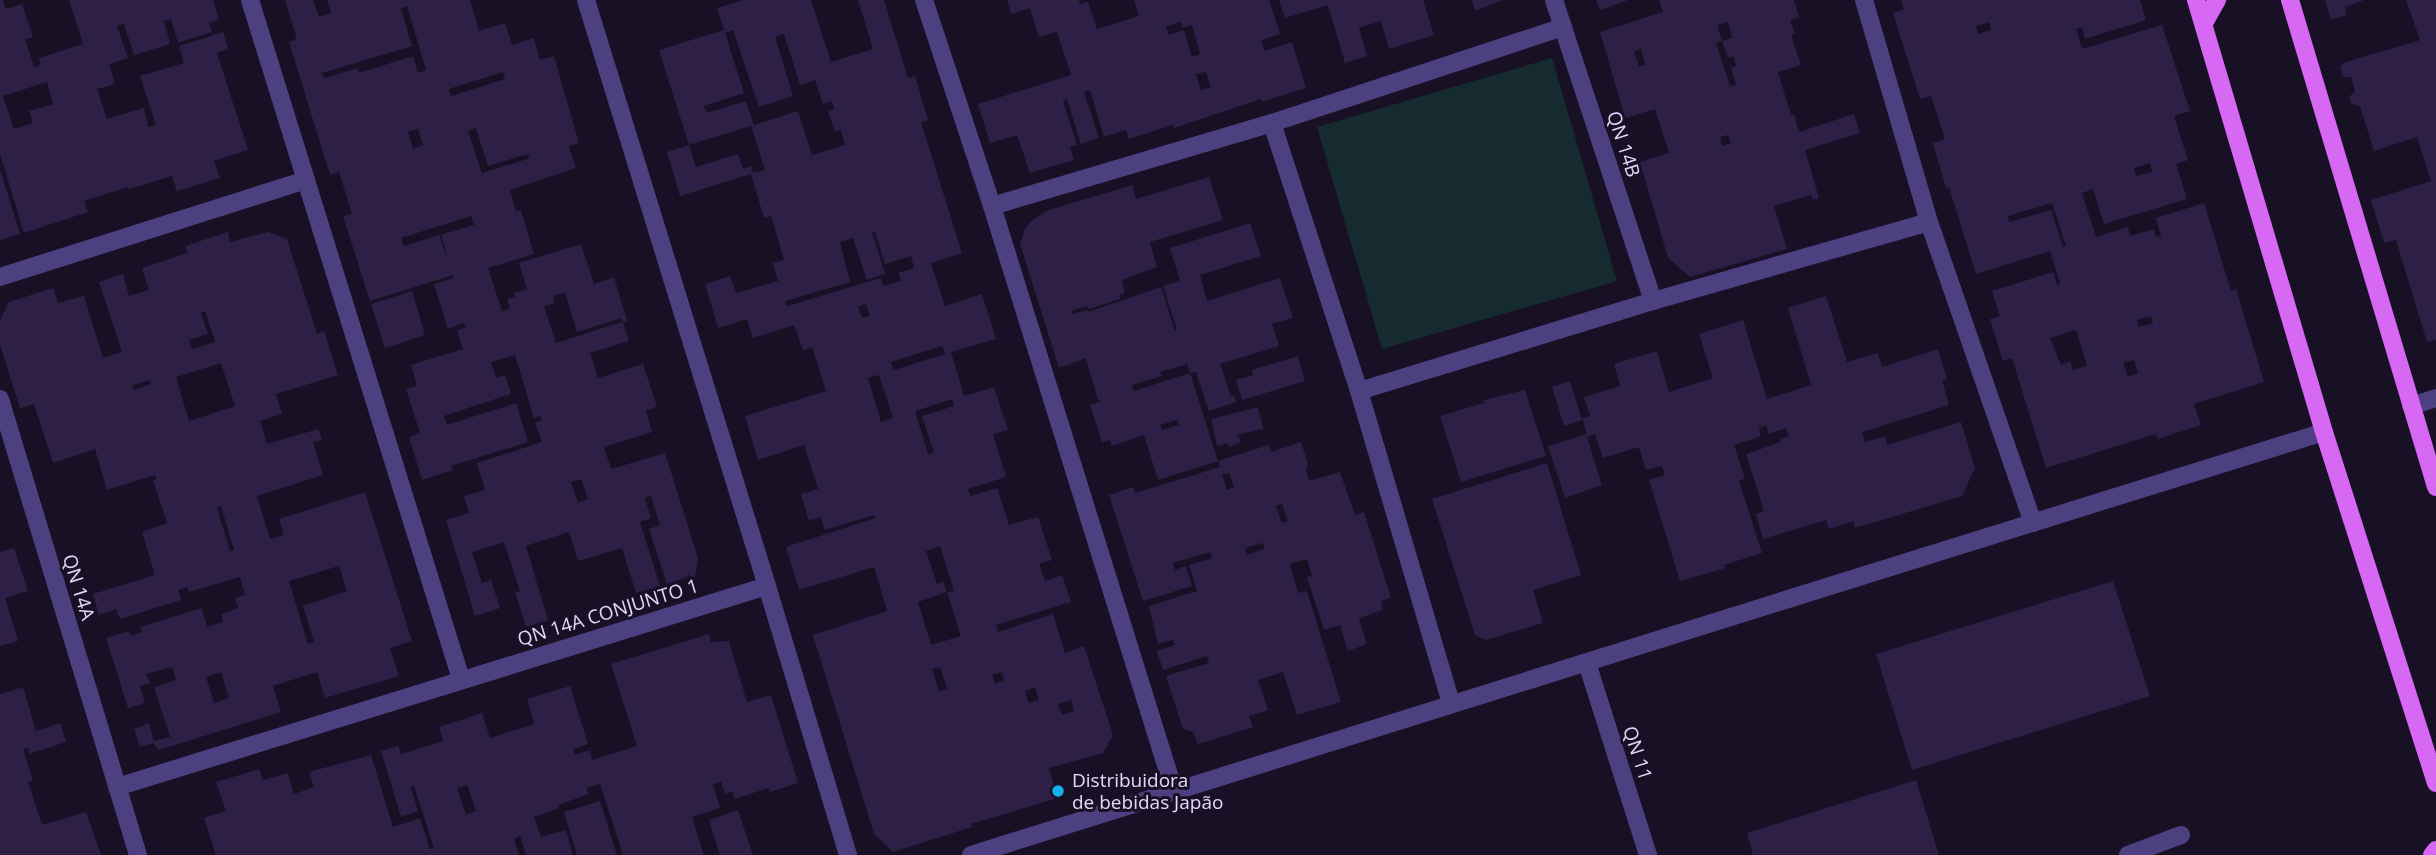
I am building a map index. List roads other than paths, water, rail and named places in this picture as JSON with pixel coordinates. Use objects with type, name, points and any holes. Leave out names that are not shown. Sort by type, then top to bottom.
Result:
[{"type":"main road","points":[[2196,0],[2324,432],[2436,783]]},
{"type":"main road","points":[[2204,23],[2217,0]]},
{"type":"main road","points":[[2289,1],[2436,487]]},
{"type":"main road","points":[[2432,855],[2436,850]]},
{"type":"street","points":[[250,0],[461,678]]},
{"type":"street","points":[[924,0],[992,206],[1174,791]]},
{"type":"street","name":"QN 14B","points":[[1555,0],[1653,301]]},
{"type":"street","points":[[1864,0],[1929,222],[2033,523]]},
{"type":"street","points":[[588,1],[848,855]]},
{"type":"street","points":[[992,206],[1272,123],[1563,27]]},
{"type":"street","points":[[1272,123],[1359,391],[1451,703]]},
{"type":"street","points":[[0,277],[306,180]]},
{"type":"street","points":[[1359,391],[1653,301],[1929,222]]},
{"type":"street","points":[[2411,406],[2436,398]]},
{"type":"street","name":"QN 14A","points":[[0,399],[138,855]]},
{"type":"street","points":[[971,855],[2324,432]]},
{"type":"street","name":"QN 14A CONJUNTO 1","points":[[117,787],[461,678],[767,586]]},
{"type":"street","name":"QN 11","points":[[1587,663],[1648,855]]},
{"type":"street","points":[[2128,855],[2182,835]]},
{"type":"place","name":"Distribuidora de bebidas Japão","points":[[1058,791]]}]
